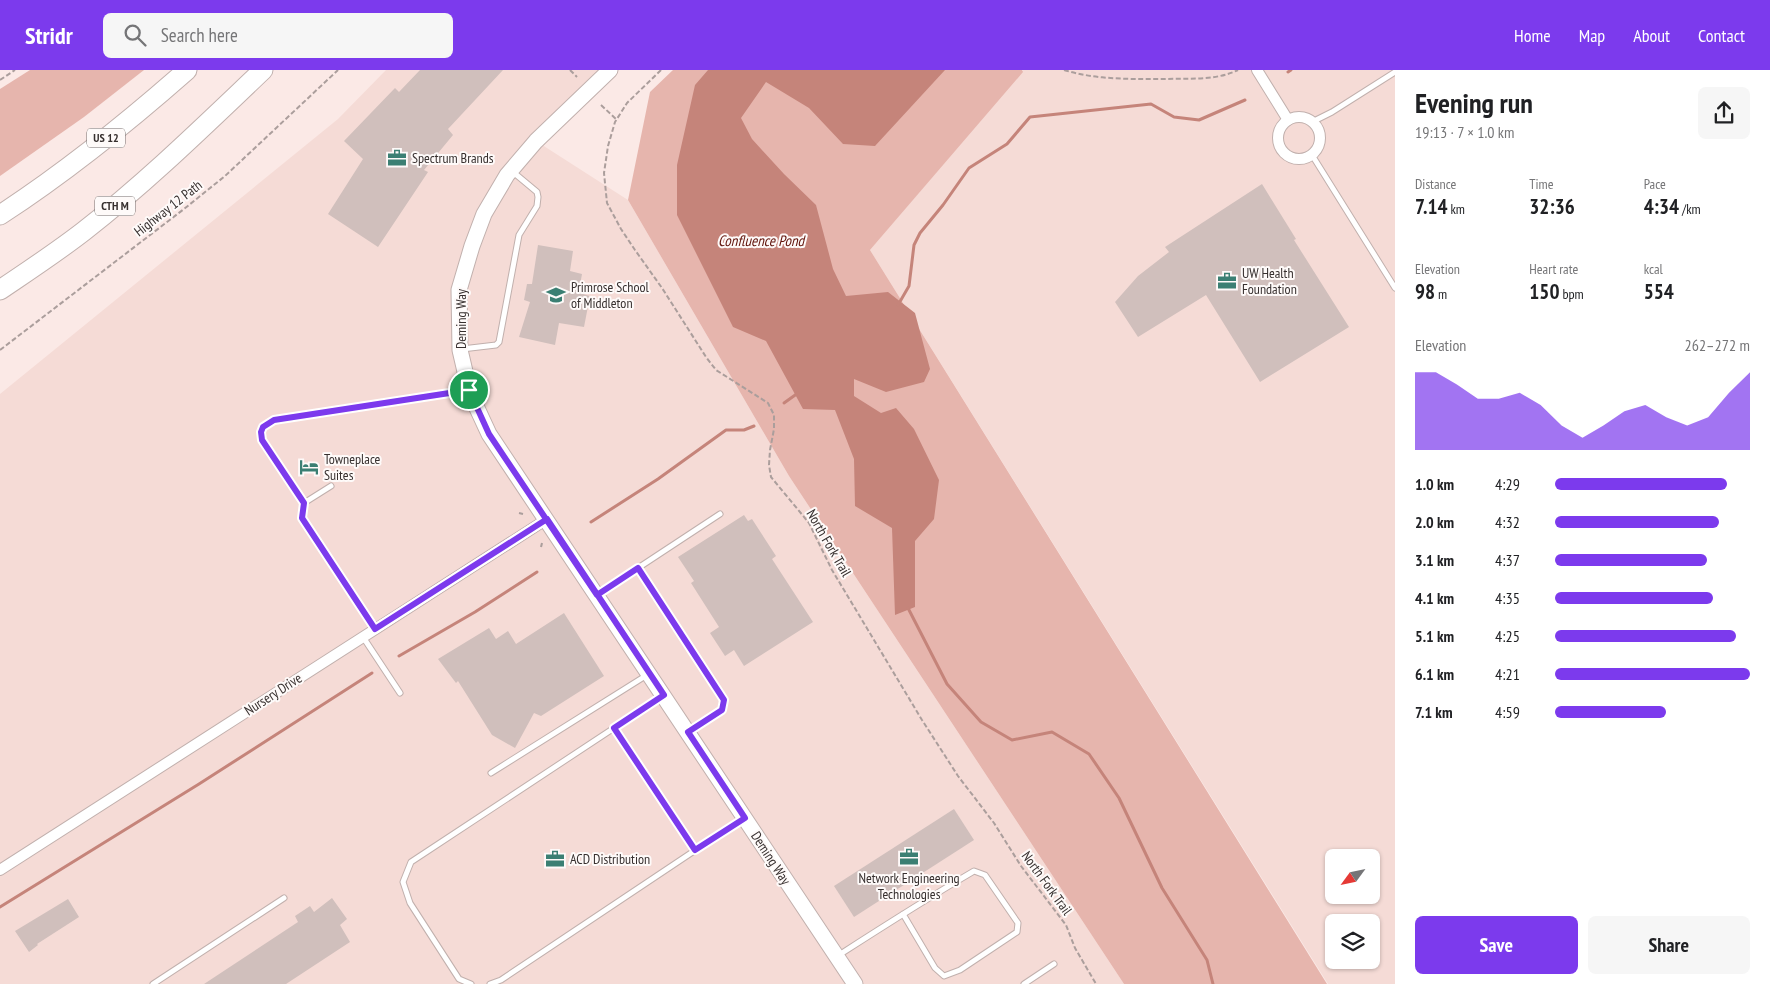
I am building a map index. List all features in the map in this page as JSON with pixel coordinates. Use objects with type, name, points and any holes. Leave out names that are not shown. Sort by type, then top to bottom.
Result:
[{"type":"highway","name":"US 12","points":[[0,214],[21,201],[144,108],[187,70]]},
{"type":"highway","points":[[0,274],[89,212],[220,110],[263,70]]},
{"type":"highway","name":"CTH M","points":[[0,290],[90,227],[182,148],[220,110]]},
{"type":"street","name":"Deming Way","points":[[610,70],[536,141],[511,171],[484,214],[459,290],[460,350],[469,390],[489,434],[855,984]]},
{"type":"street","points":[[1257,70],[1288,120]]},
{"type":"street","points":[[1300,117],[1312,122],[1318,130],[1320,141],[1316,151],[1302,159],[1296,159],[1286,154],[1278,138],[1280,131],[1288,120],[1300,117]]},
{"type":"street","name":"Nursery Drive","points":[[0,870],[547,519]]},
{"type":"lane","points":[[1312,122],[1332,112],[1395,72]]},
{"type":"lane","points":[[1312,154],[1395,288]]},
{"type":"lane","points":[[460,350],[496,345],[499,342],[519,235],[537,206],[538,197],[537,192],[511,171]]},
{"type":"lane","points":[[375,629],[302,518],[304,503],[262,440],[261,432],[267,423],[274,420],[469,390]]},
{"type":"lane","points":[[304,503],[331,486]]},
{"type":"lane","points":[[597,595],[720,514]]},
{"type":"lane","points":[[638,568],[724,700],[722,710],[688,732]]},
{"type":"lane","points":[[363,637],[400,693]]},
{"type":"lane","points":[[491,773],[650,674]]},
{"type":"lane","points":[[471,984],[459,980],[410,904],[402,882],[411,862],[664,695]]},
{"type":"lane","points":[[614,728],[695,850]]},
{"type":"lane","points":[[490,984],[502,980],[745,818]]},
{"type":"lane","points":[[836,956],[903,914],[974,871],[985,875],[1018,923],[1017,932],[960,970],[944,976],[936,968],[903,914]]},
{"type":"lane","points":[[153,984],[284,898]]},
{"type":"lane","points":[[1024,984],[1054,964]]},
{"type":"path","points":[[0,80],[15,70]]},
{"type":"path","name":"Highway 12 Path","points":[[0,350],[224,176],[338,70]]},
{"type":"path","points":[[570,70],[577,77]]},
{"type":"path","name":"North Fork Trail","points":[[662,70],[627,103],[616,119],[608,146],[604,173],[607,203],[621,229],[716,370],[768,403],[774,415],[769,465],[772,477],[809,523],[832,570],[958,776],[994,823],[1021,866],[1066,925],[1075,948],[1096,984]]},
{"type":"path","points":[[1064,70],[1119,79],[1218,77],[1238,70]]},
{"type":"path","points":[[601,105],[616,119]]},
{"type":"path","points":[[519,513],[523,514]]},
{"type":"path","points":[[541,547],[542,543]]},
{"type":"shaded area","points":[[30,70],[144,70],[84,117],[0,176],[0,89]]},
{"type":"shaded area","points":[[386,70],[610,70],[536,141],[628,200],[789,476],[1124,984],[0,984],[0,394],[338,119]]},
{"type":"shaded area","points":[[673,70],[1022,70],[1023,72],[870,250],[1327,984],[1124,984],[789,476],[628,200],[650,92]]},
{"type":"shaded area","points":[[1023,70],[1395,70],[1395,984],[1328,984],[870,250]]},
{"type":"water","name":"Confluence Pond","points":[[708,70],[945,70],[875,146],[843,144],[809,108],[766,82],[741,118],[752,139],[816,205],[833,269],[846,296],[888,292],[915,313],[930,369],[924,382],[886,392],[854,379],[854,396],[881,413],[896,408],[914,429],[939,480],[934,519],[915,541],[915,607],[895,615],[892,528],[855,506],[854,459],[835,410],[803,409],[766,341],[733,327],[677,215],[677,165],[695,85]]},
{"type":"building","name":"Spectrum Brands","points":[[420,70],[503,70],[448,129],[453,135],[424,170],[428,172],[378,247],[328,214],[363,159],[344,141],[395,88],[399,92]]},
{"type":"building","name":"UW Health Foundation","points":[[1262,184],[1296,239],[1294,240],[1349,327],[1260,382],[1206,295],[1138,337],[1115,302],[1138,276],[1169,252],[1165,247]]},
{"type":"building","name":"Primrose School of Middleton","points":[[538,245],[573,251],[570,271],[582,274],[580,285],[584,286],[583,294],[590,296],[584,327],[559,323],[555,345],[519,337],[530,302],[524,300],[527,284],[532,284]]},
{"type":"building","points":[[744,515],[748,521],[752,519],[776,556],[772,559],[813,622],[744,666],[734,650],[725,656],[710,633],[719,627],[691,583],[694,581],[678,557]]},
{"type":"building","points":[[564,613],[604,676],[541,716],[534,713],[515,748],[492,735],[458,681],[456,683],[438,659],[489,628],[496,639],[508,631],[516,644]]},
{"type":"building","points":[[954,809],[974,840],[854,917],[834,886]]},
{"type":"building","points":[[332,898],[347,919],[340,925],[350,942],[286,984],[204,984],[298,922],[295,916],[310,906],[314,912]]},
{"type":"building","points":[[68,899],[79,917],[37,944],[29,952],[15,931]]},
{"type":"waterway","points":[[898,305],[909,286],[914,245],[920,233],[943,205],[969,168],[1007,144],[1030,117],[1151,104],[1174,117],[1199,120],[1245,100]]},
{"type":"waterway","points":[[784,403],[798,393]]},
{"type":"waterway","points":[[591,522],[658,479],[726,430],[744,430],[754,426]]},
{"type":"waterway","points":[[399,656],[475,612],[537,572]]},
{"type":"waterway","points":[[908,608],[947,684],[981,722],[1012,740],[1052,732],[1089,754],[1119,798],[1162,888],[1207,960],[1213,984]]},
{"type":"waterway","points":[[0,907],[199,784],[372,673]]},
{"type":"place","name":"Spectrum Brands","points":[[397,158]]},
{"type":"place","name":"UW Health Foundation","points":[[1227,281]]},
{"type":"place","name":"Primrose School of Middleton","points":[[556,295]]},
{"type":"place","name":"Towneplace Suites","points":[[309,467]]},
{"type":"place","name":"Network Engineering Technologies","points":[[909,857]]},
{"type":"place","name":"ACD Distribution","points":[[555,859]]},
{"type":"route","points":[[469,390],[274,420],[263,427],[261,432],[262,440],[304,503],[302,518],[375,629],[547,519],[557,534],[597,595],[664,695],[614,728],[695,850],[745,818],[688,732],[722,710],[724,700],[638,568],[597,595],[547,519],[489,434],[469,390]]}]
